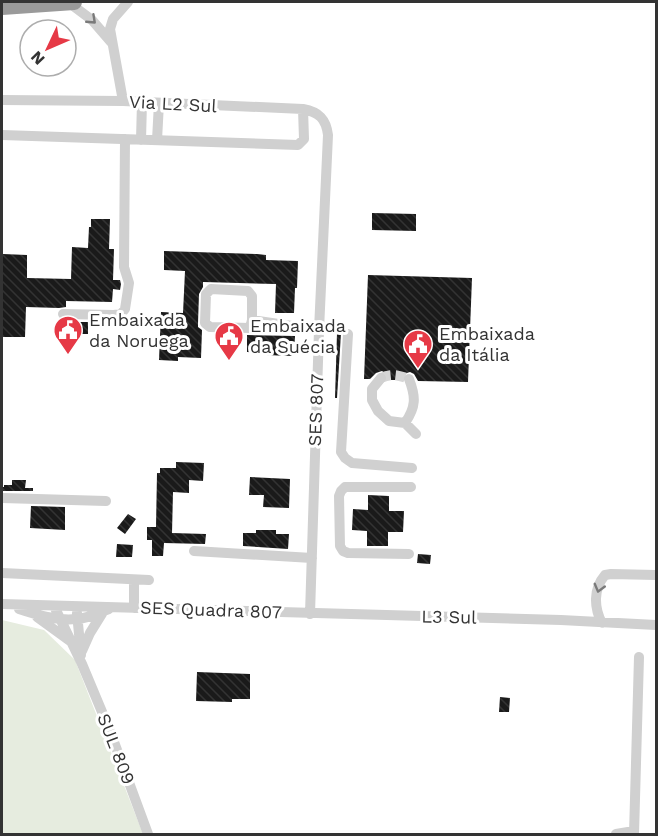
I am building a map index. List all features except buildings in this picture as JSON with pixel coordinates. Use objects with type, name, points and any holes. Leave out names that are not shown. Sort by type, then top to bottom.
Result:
[{"type":"highway","points":[[2,7],[74,2]]},
{"type":"street","points":[[68,2],[92,20],[111,42]]},
{"type":"street","points":[[123,101],[110,29],[113,19],[128,2]]},
{"type":"street","name":"Via L2 Sul","points":[[2,100],[123,101],[303,109]]},
{"type":"street","points":[[141,140],[142,102]]},
{"type":"street","points":[[157,140],[159,104]]},
{"type":"street","points":[[2,135],[298,145],[304,139],[303,109]]},
{"type":"street","name":"SES 807","points":[[303,109],[323,117],[328,135],[310,614]]},
{"type":"street","points":[[63,314],[114,315],[121,314],[125,309],[129,283],[124,267],[125,139]]},
{"type":"street","points":[[211,289],[248,291],[252,296],[252,320],[248,328],[210,327],[205,323],[206,294],[211,289]]},
{"type":"street","points":[[252,320],[319,330]]},
{"type":"street","points":[[348,334],[341,452],[352,463],[411,468]]},
{"type":"street","points":[[381,378],[372,389],[372,400],[378,411],[389,421],[405,423],[416,434]]},
{"type":"street","points":[[405,423],[413,411],[414,392],[409,379]]},
{"type":"street","points":[[409,555],[343,551],[340,546],[339,496],[340,491],[345,487],[411,487]]},
{"type":"street","points":[[2,498],[106,501]]},
{"type":"street","points":[[194,551],[312,558]]},
{"type":"street","points":[[2,573],[149,580]]},
{"type":"street","points":[[602,623],[596,612],[597,587],[604,575],[657,575]]},
{"type":"street","points":[[134,580],[134,608]]},
{"type":"street","name":"SES Quadra 807","points":[[3,604],[108,610],[189,609],[310,614]]},
{"type":"street","name":"SES Quadra 807","points":[[3,604],[60,619],[77,620],[108,610]]},
{"type":"street","name":"SUL 809","points":[[54,606],[82,659],[148,834]]},
{"type":"street","name":"SUL 809","points":[[76,607],[82,659]]},
{"type":"street","points":[[82,659],[90,633],[108,610]]},
{"type":"street","points":[[26,611],[72,643]]},
{"type":"street","points":[[588,622],[596,612]]},
{"type":"street","name":"L3 Sul","points":[[310,614],[561,620],[657,625]]},
{"type":"street","points":[[616,834],[634,833],[639,657]]},
{"type":"shaded area","points":[[2,620],[44,630],[75,660],[143,834],[2,834]]},
{"type":"tunnel","points":[[381,378],[395,375],[409,379]]},
{"type":"place","name":"Embaixada da Noruega","points":[[68,356]]},
{"type":"place","name":"Embaixada da Suécia","points":[[229,362]]},
{"type":"place","name":"Embaixada da Itália","points":[[418,370]]}]
